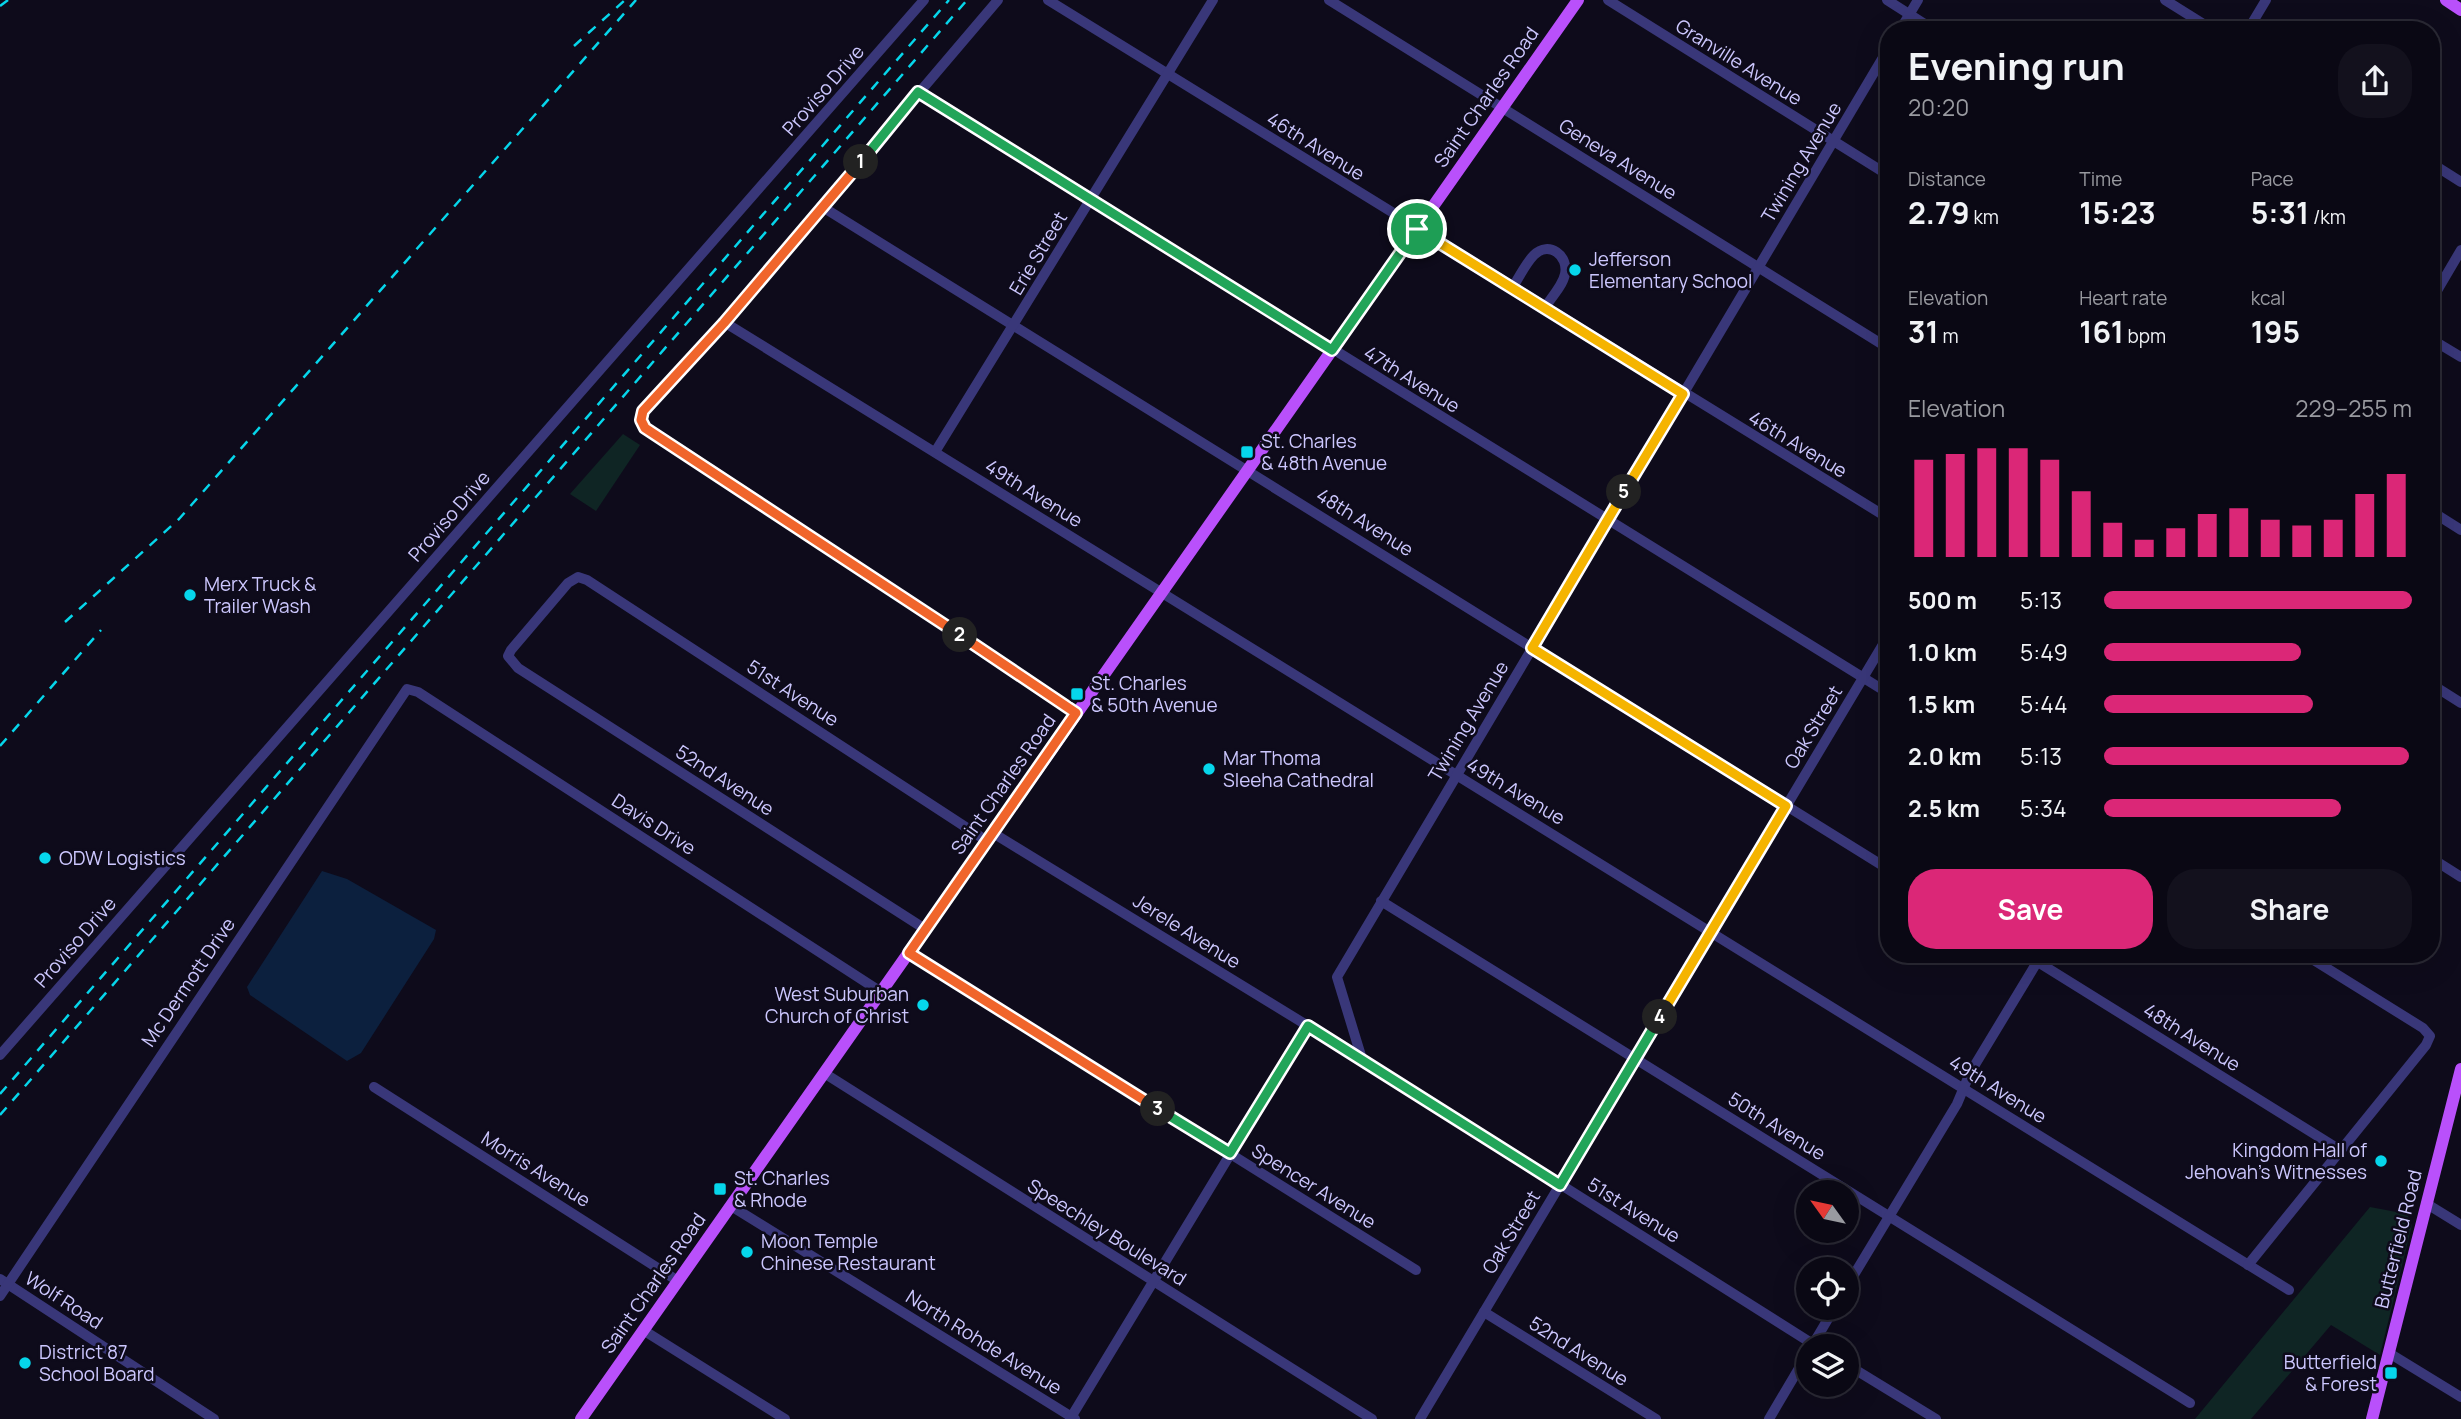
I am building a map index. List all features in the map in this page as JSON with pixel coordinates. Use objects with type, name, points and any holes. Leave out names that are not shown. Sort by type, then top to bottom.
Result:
[{"type":"main road","name":"Saint Charles Road","points":[[581,1419],[1578,0]]},
{"type":"main road","points":[[2446,0],[2461,10]]},
{"type":"main road","name":"Butterfield Road","points":[[2372,1419],[2461,1069]]},
{"type":"street","name":"Proviso Drive","points":[[0,1055],[924,0]]},
{"type":"street","points":[[998,0],[724,323],[643,411],[641,420],[645,428],[1076,713]]},
{"type":"street","name":"46th Avenue","points":[[1048,0],[1880,514]]},
{"type":"street","name":"Erie Street","points":[[934,452],[1213,0]]},
{"type":"street","name":"Geneva Avenue","points":[[1329,0],[1880,343]]},
{"type":"street","name":"Granville Avenue","points":[[1608,0],[1880,170]]},
{"type":"street","points":[[1887,0],[1920,21]]},
{"type":"street","points":[[1905,21],[1918,0]]},
{"type":"street","points":[[2165,0],[2199,21]]},
{"type":"street","points":[[2253,21],[2266,0]]},
{"type":"street","name":"Twining Avenue","points":[[1362,1059],[1337,977],[1880,62]]},
{"type":"street","name":"47th Avenue","points":[[918,92],[1880,688]]},
{"type":"street","points":[[2440,169],[2461,182]]},
{"type":"street","name":"48th Avenue","points":[[821,206],[1880,864]]},
{"type":"street","points":[[1513,287],[1535,254],[1544,249],[1559,252],[1564,258],[1565,277],[1545,307]]},
{"type":"street","points":[[2440,286],[2461,250]]},
{"type":"street","name":"49th Avenue","points":[[724,323],[1712,931],[2289,1290]]},
{"type":"street","points":[[2440,344],[2461,357]]},
{"type":"street","points":[[2440,517],[2461,530]]},
{"type":"street","name":"51st Avenue","points":[[508,656],[568,583],[578,577],[587,580],[990,837]]},
{"type":"street","name":"Oak Street","points":[[1420,1419],[1880,650]]},
{"type":"street","name":"52nd Avenue","points":[[508,656],[518,668],[925,929]]},
{"type":"street","name":"Davis Drive","points":[[407,689],[428,698],[881,992]]},
{"type":"street","name":"Mc Dermott Drive","points":[[0,1296],[4,1281],[407,689]]},
{"type":"street","points":[[2440,690],[2461,703]]},
{"type":"street","name":"Jerele Avenue","points":[[990,837],[1362,1059]]},
{"type":"street","points":[[2440,864],[2461,877]]},
{"type":"street","name":"50th Avenue","points":[[1381,901],[2190,1403]]},
{"type":"street","name":"Spencer Avenue","points":[[909,953],[1416,1270]]},
{"type":"street","points":[[1859,1267],[1957,1104],[1963,1088],[2036,963]]},
{"type":"street","name":"48th Avenue","points":[[2048,963],[2340,1150]]},
{"type":"street","points":[[2248,1265],[2426,1045],[2430,1036],[2423,1028],[2318,963]]},
{"type":"street","points":[[1072,1418],[1308,1026]]},
{"type":"street","name":"51st Avenue","points":[[1362,1059],[1796,1337]]},
{"type":"street","name":"Speechley Boulevard","points":[[824,1073],[1372,1419]]},
{"type":"street","name":"Morris Avenue","points":[[374,1087],[678,1281]]},
{"type":"street","points":[[2427,1205],[2461,1225]]},
{"type":"street","name":"North Rohde Avenue","points":[[731,1206],[1072,1418]]},
{"type":"street","name":"Wolf Road","points":[[4,1281],[214,1419]]},
{"type":"street","name":"52nd Avenue","points":[[1484,1312],[1656,1419]]},
{"type":"street","points":[[643,1330],[785,1419]]},
{"type":"street","points":[[2389,1353],[2461,1397]]},
{"type":"street","points":[[1859,1372],[1936,1419]]},
{"type":"street","points":[[1769,1419],[1796,1374]]},
{"type":"green space","points":[[623,434],[640,445],[596,511],[570,494]]},
{"type":"green space","points":[[2370,1207],[2407,1214],[2412,1225],[2380,1355],[2331,1325],[2251,1419],[2195,1419]]},
{"type":"water","points":[[322,871],[347,879],[436,930],[434,939],[361,1053],[347,1061],[250,995],[247,987]]},
{"type":"railway","points":[[0,6],[8,0]]},
{"type":"railway","points":[[574,46],[625,0]]},
{"type":"railway","points":[[65,622],[179,519],[636,0]]},
{"type":"railway","points":[[0,1094],[949,0]]},
{"type":"railway","points":[[0,1115],[967,0]]},
{"type":"railway","points":[[0,746],[101,630]]},
{"type":"place","name":"Jefferson Elementary School","points":[[1575,270]]},
{"type":"place","name":"St. Charles & 48th Avenue","points":[[1247,452]]},
{"type":"place","name":"Merx Truck & Trailer Wash","points":[[190,595]]},
{"type":"place","name":"St. Charles & 50th Avenue","points":[[1077,694]]},
{"type":"place","name":"Mar Thoma Sleeha Cathedral","points":[[1209,769]]},
{"type":"place","name":"ODW Logistics","points":[[45,858]]},
{"type":"place","name":"West Suburban Church of Christ","points":[[923,1005]]},
{"type":"place","name":"Kingdom Hall of Jehovah's Witnesses","points":[[2381,1161]]},
{"type":"place","name":"St. Charles & Rhode","points":[[720,1189]]},
{"type":"place","name":"Moon Temple Chinese Restaurant","points":[[747,1252]]},
{"type":"place","name":"District 87 School Board","points":[[25,1363]]},
{"type":"place","name":"Butterfield & Forest","points":[[2391,1373]]},
{"type":"route","points":[[918,92],[1332,350],[1417,229],[1683,394],[1532,648],[1786,806],[1560,1185],[1308,1026],[1230,1153],[909,953],[1076,713],[816,538],[645,428],[641,420],[643,411],[724,323],[918,92]]}]
